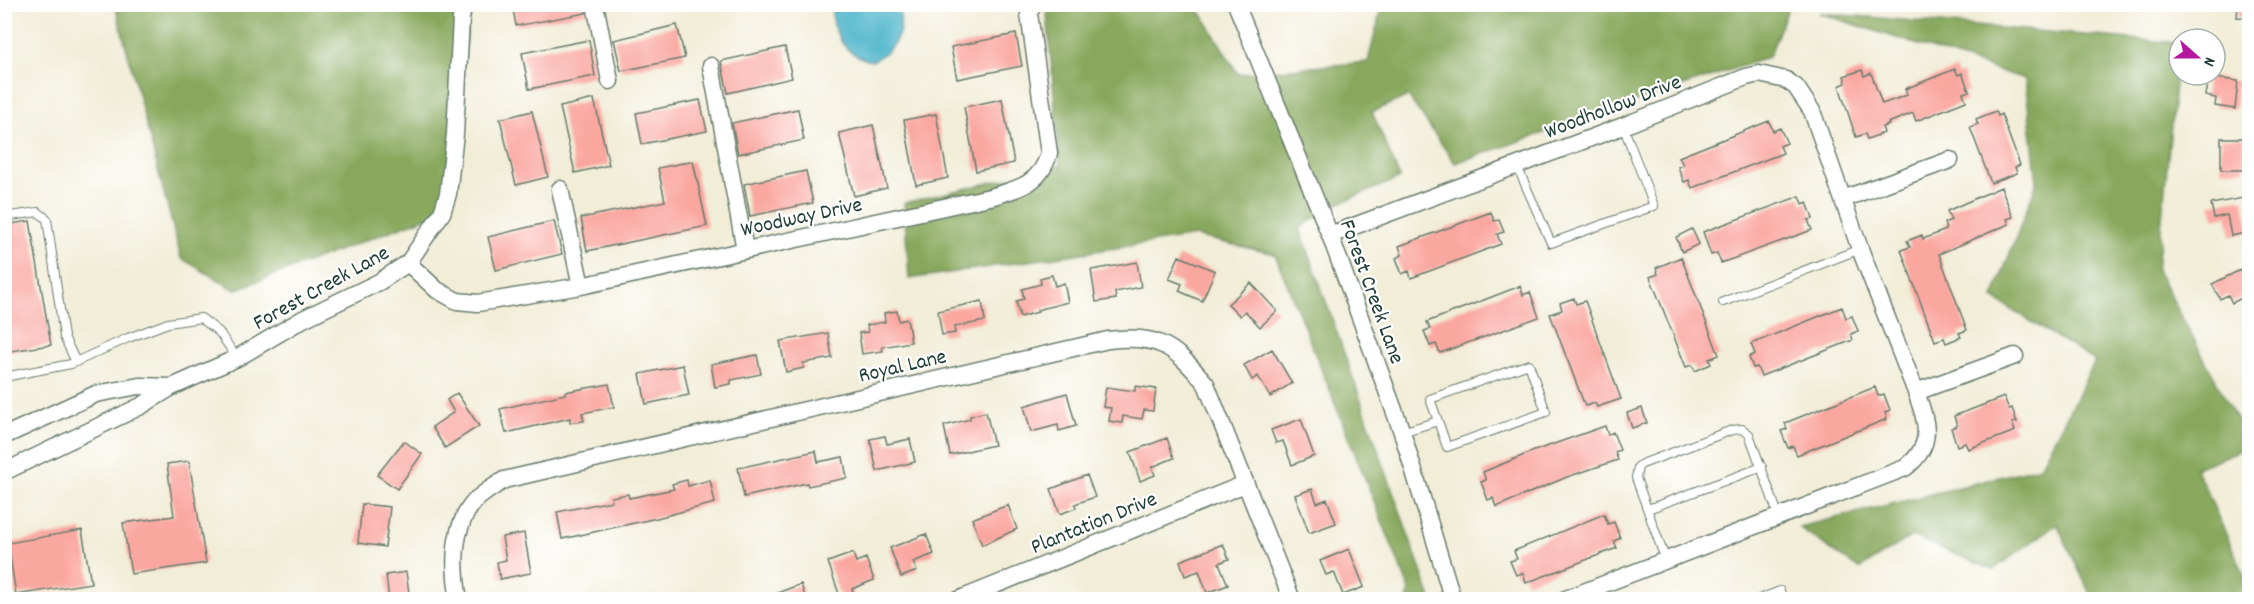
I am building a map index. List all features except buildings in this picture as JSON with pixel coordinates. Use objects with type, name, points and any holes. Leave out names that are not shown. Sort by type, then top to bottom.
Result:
[{"type":"street","name":"Forest Creek Lane","points":[[4,472],[141,406],[172,387],[237,358],[303,319],[379,282],[408,263],[442,213],[448,194],[455,134],[461,18],[464,4]]},
{"type":"street","points":[[595,4],[610,81]]},
{"type":"street","name":"Woodway Drive","points":[[408,263],[437,290],[457,301],[478,303],[581,286],[990,197],[1023,187],[1046,166],[1049,153],[1029,14],[1033,4]]},
{"type":"street","name":"Forest Creek Lane","points":[[1236,4],[1330,235],[1402,432],[1453,600]]},
{"type":"street","points":[[711,66],[745,250]]},
{"type":"street","name":"Woodhollow Drive","points":[[1330,235],[1623,126],[1746,77],[1759,74],[1786,80],[1804,96],[1812,111],[1860,249],[1925,417],[1924,447],[1916,459],[1905,468],[1563,600]]},
{"type":"street","points":[[1843,199],[1950,160]]},
{"type":"street","points":[[560,189],[581,286]]},
{"type":"street","name":"Royal Lane","points":[[459,600],[455,555],[459,528],[476,500],[504,480],[1108,340],[1134,337],[1158,342],[1183,356],[1206,384],[1292,600]]},
{"type":"street","points":[[1916,392],[2015,356]]},
{"type":"street","name":"Forest Creek Lane","points":[[4,436],[96,394],[139,386],[172,387]]},
{"type":"street","name":"Plantation Drive","points":[[958,600],[1245,484]]},
{"type":"lane","points":[[1517,166],[1551,243],[1654,206],[1623,126]]},
{"type":"lane","points":[[4,217],[38,212],[46,219],[64,337],[76,362]]},
{"type":"lane","points":[[1724,302],[1860,249]]},
{"type":"lane","points":[[4,376],[76,362],[168,323],[201,318],[219,332],[237,358]]},
{"type":"lane","points":[[1529,364],[1546,412],[1447,447],[1438,421],[1430,399],[1529,364]]},
{"type":"lane","points":[[1402,432],[1438,421]]},
{"type":"lane","points":[[1666,561],[1636,478],[1636,472],[1642,464],[1653,459],[1731,430],[1742,429],[1749,434],[1779,517]]},
{"type":"lane","points":[[1648,509],[1762,467]]},
{"type":"lane","points":[[1757,600],[1779,591],[1783,600]]},
{"type":"green space","points":[[1782,4],[1787,11],[1769,57],[1455,163],[1408,96],[1372,112],[1400,178],[1332,206],[1300,228],[1431,599],[1407,599],[1410,591],[1275,254],[1195,236],[909,279],[904,203],[1060,166],[1047,13],[1056,5],[1196,5],[1238,74],[1368,62],[1382,5]]},
{"type":"green space","points":[[115,5],[470,5],[446,210],[235,290],[181,258]]},
{"type":"green space","points":[[1819,13],[2167,42],[2167,87],[2175,87],[2157,270],[2249,443],[2249,447],[2196,468],[2249,585],[2249,599],[2083,599],[2091,596],[2057,524],[1993,570],[1912,536],[1859,569],[1799,527],[2040,467],[2095,361],[1993,298],[2037,182],[2025,79]]},
{"type":"water","points":[[831,5],[897,5],[901,23],[897,38],[887,51],[872,61],[862,58],[846,48],[841,41],[834,25]]}]
